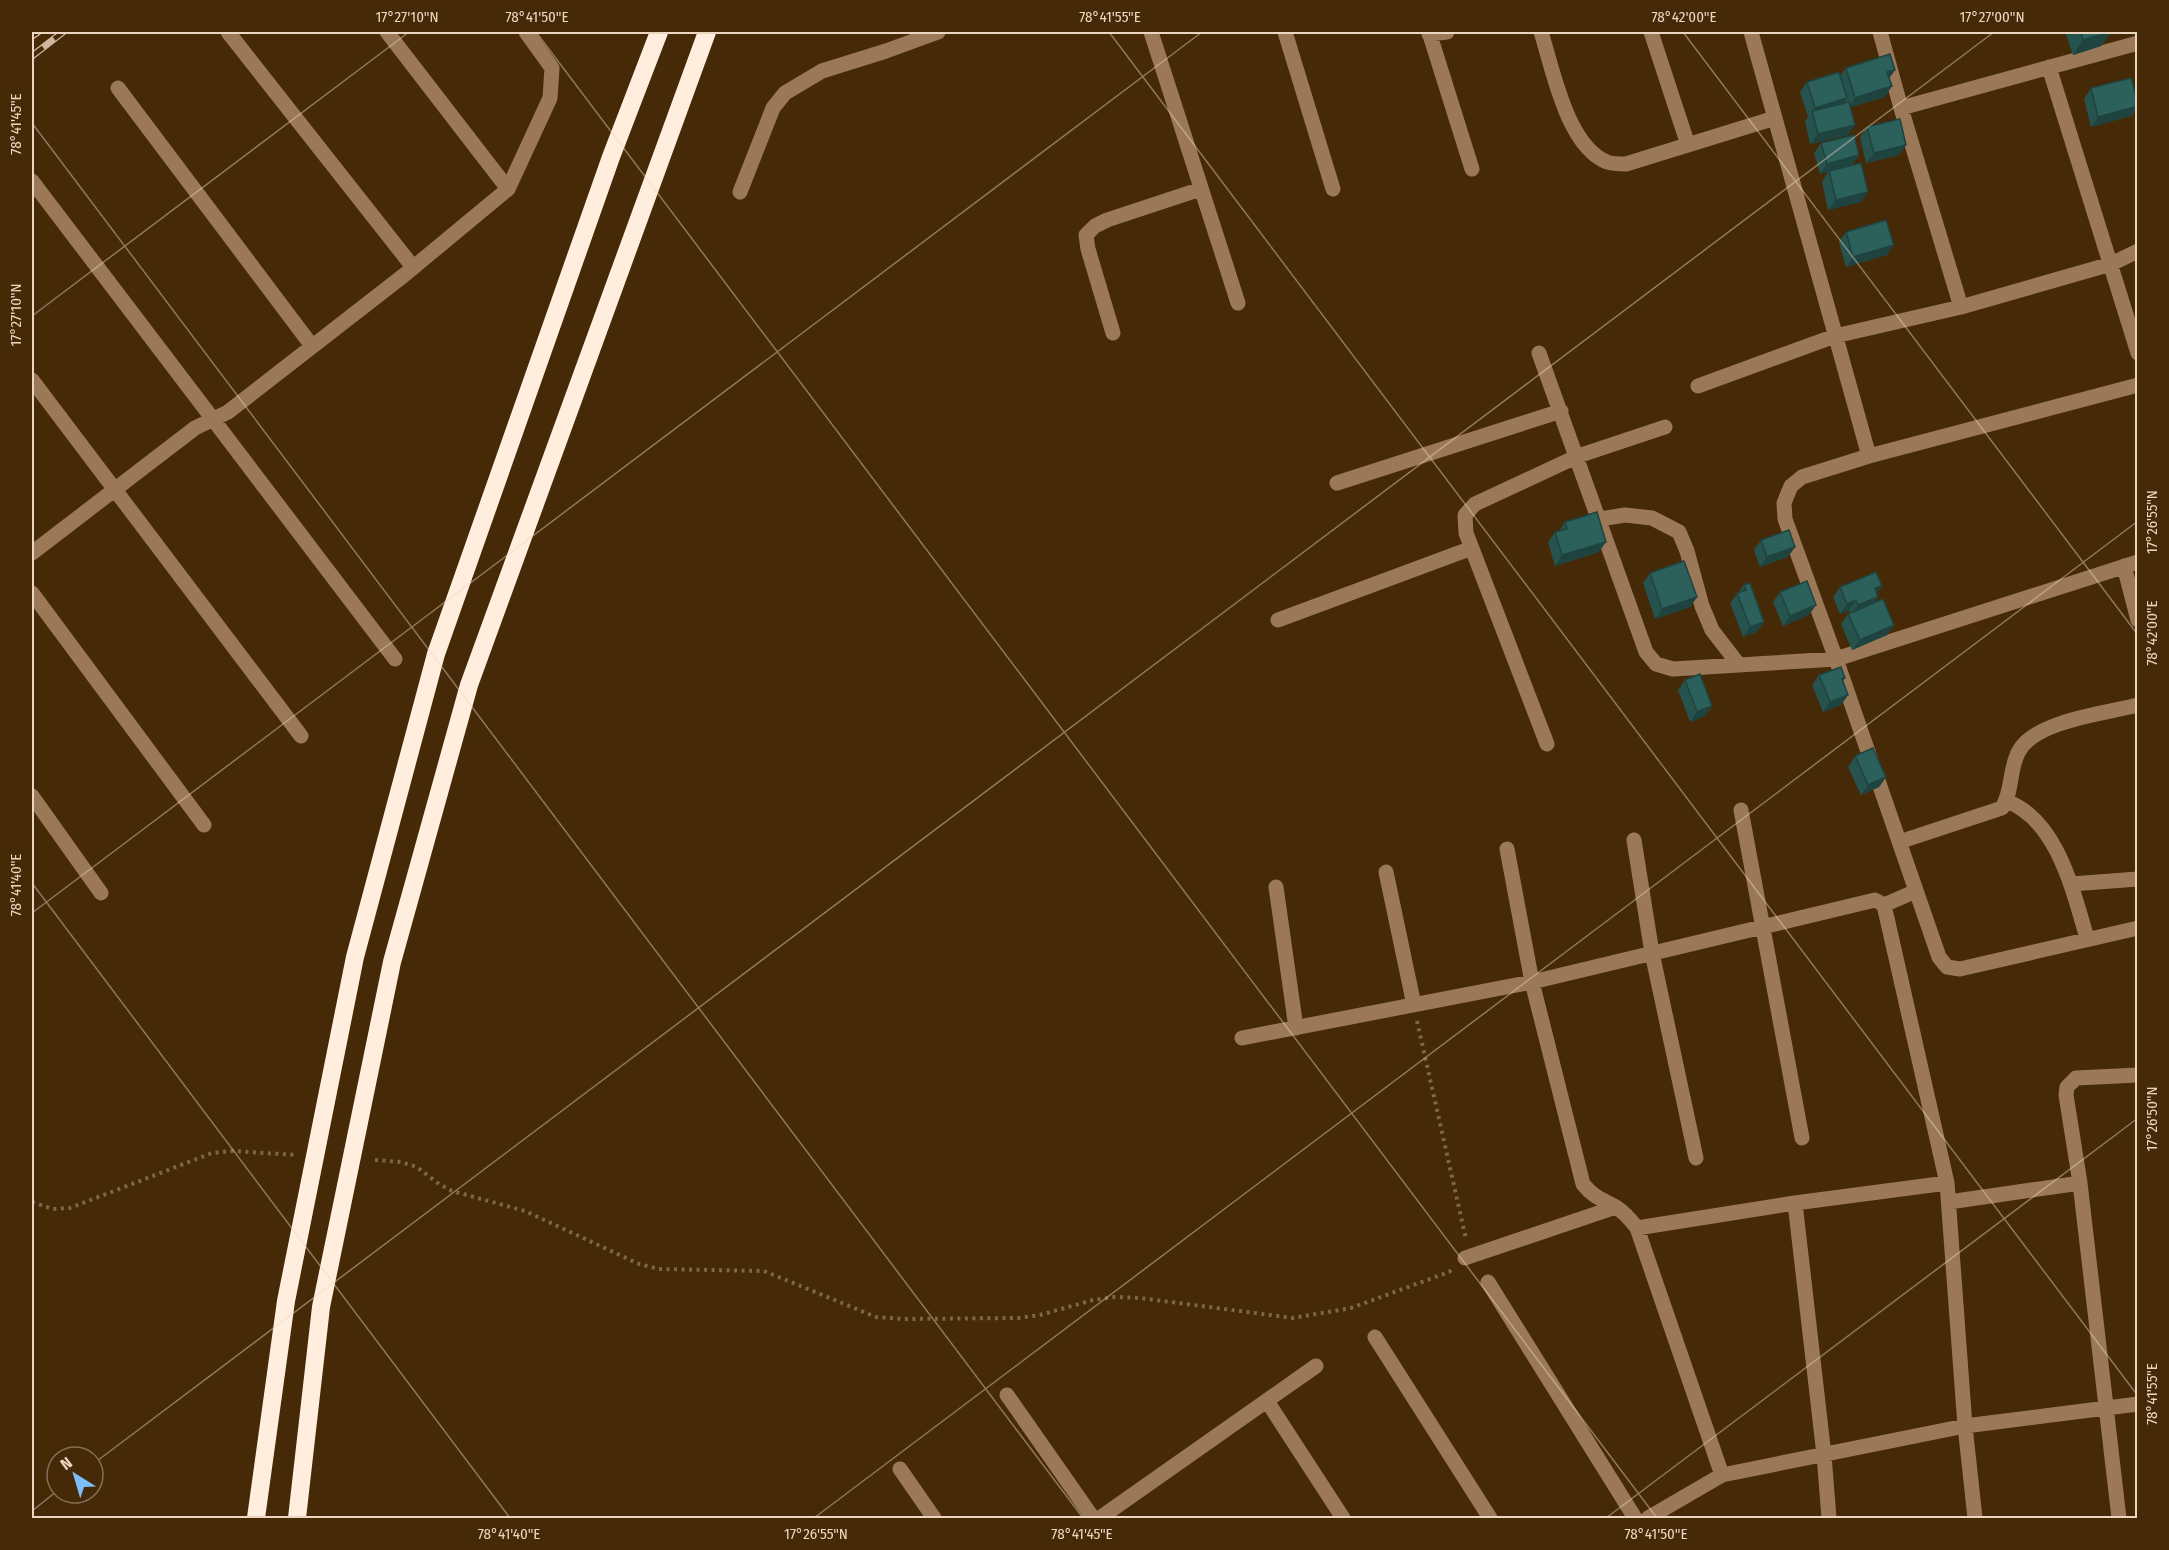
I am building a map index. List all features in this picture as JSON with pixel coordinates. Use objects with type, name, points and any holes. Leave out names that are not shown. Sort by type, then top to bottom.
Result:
[{"type":"highway","points":[[256,1518],[286,1301],[355,957],[436,654],[611,157],[659,32]]},
{"type":"highway","points":[[297,1518],[321,1307],[392,962],[469,685],[707,32]]},
{"type":"street","points":[[228,32],[413,267]]},
{"type":"street","points":[[387,32],[508,189]]},
{"type":"street","points":[[32,553],[195,428],[228,412],[413,267],[508,189],[550,98],[552,68],[526,32]]},
{"type":"street","points":[[740,192],[773,108],[785,93],[822,71],[939,32]]},
{"type":"street","points":[[1151,32],[1238,303]]},
{"type":"street","points":[[1285,32],[1333,189]]},
{"type":"street","points":[[1447,32],[1429,33],[1472,169]]},
{"type":"street","points":[[1540,32],[1567,114],[1580,141],[1594,155],[1610,163],[1626,164],[1775,118]]},
{"type":"street","points":[[1651,32],[1688,145]]},
{"type":"street","points":[[1751,32],[1869,456]]},
{"type":"street","points":[[1881,32],[1901,108],[1961,307]]},
{"type":"street","points":[[1901,108],[2138,43]]},
{"type":"street","points":[[2049,67],[2138,353]]},
{"type":"street","points":[[118,88],[312,346]]},
{"type":"street","points":[[32,181],[395,659]]},
{"type":"street","points":[[1113,333],[1086,235],[1095,226],[1107,220],[1201,189]]},
{"type":"street","points":[[1698,386],[1835,336],[1961,307],[2111,264],[2138,251]]},
{"type":"street","points":[[1539,353],[1578,456],[1646,652],[1656,664],[1673,669],[1836,659],[2131,564],[2138,620]]},
{"type":"street","points":[[32,380],[301,736]]},
{"type":"street","points":[[2138,385],[1869,456],[1802,477],[1791,486],[1784,503],[1785,519],[1939,957],[1947,967],[1960,969],[2138,928]]},
{"type":"street","points":[[1337,483],[1561,411]]},
{"type":"street","points":[[1547,744],[1466,533],[1465,515],[1475,504],[1578,456],[1665,427]]},
{"type":"street","points":[[1600,519],[1625,515],[1652,518],[1679,532],[1687,551],[1702,606],[1712,630],[1739,665]]},
{"type":"street","points":[[1278,620],[1472,548]]},
{"type":"street","points":[[32,594],[204,825]]},
{"type":"street","points":[[1899,842],[2002,808],[2006,801],[2015,760],[2029,737],[2050,726],[2138,705]]},
{"type":"street","points":[[32,795],[101,893]]},
{"type":"street","points":[[2006,801],[2022,806],[2039,824],[2056,849],[2071,884],[2087,938]]},
{"type":"street","points":[[1741,810],[1802,1138]]},
{"type":"street","points":[[1634,840],[1652,953],[1696,1158]]},
{"type":"street","points":[[1507,849],[1532,982],[1583,1184],[1592,1195],[1628,1216],[1637,1228],[1722,1476]]},
{"type":"street","points":[[1386,872],[1414,1005]]},
{"type":"street","points":[[2071,884],[2138,879]]},
{"type":"street","points":[[1276,887],[1296,1028]]},
{"type":"street","points":[[1884,905],[1916,891]]},
{"type":"street","points":[[1242,1038],[1532,982],[1875,900],[1884,905],[1947,1183],[1965,1426],[1975,1518]]},
{"type":"street","points":[[2120,1518],[2080,1183],[2066,1095],[2067,1087],[2076,1078],[2138,1075]]},
{"type":"street","points":[[1637,1228],[1795,1203],[1947,1183]]},
{"type":"street","points":[[1949,1202],[2080,1183]]},
{"type":"street","points":[[1795,1203],[1829,1518]]},
{"type":"street","points":[[1465,1258],[1616,1207]]},
{"type":"street","points":[[1488,1282],[1635,1518]]},
{"type":"street","points":[[1375,1337],[1490,1518]]},
{"type":"street","points":[[1100,1518],[1316,1366]]},
{"type":"street","points":[[1007,1395],[1093,1518]]},
{"type":"street","points":[[1267,1401],[1343,1518]]},
{"type":"street","points":[[1648,1518],[1722,1476],[1965,1426],[2138,1404]]},
{"type":"street","points":[[900,1469],[934,1518]]},
{"type":"path","points":[[375,1160],[401,1162],[417,1167],[452,1191],[525,1211],[639,1264],[658,1269],[764,1271],[876,1317],[904,1319],[1018,1318],[1115,1297],[1140,1298],[1293,1318],[1351,1308],[1449,1272],[1465,1258],[1467,1244],[1414,1005]]},
{"type":"path","points":[[32,1202],[53,1209],[70,1208],[212,1152],[297,1155]]},
{"type":"building","points":[[2081,32],[2110,32],[2083,40]]},
{"type":"building","points":[[1890,54],[1895,70],[1887,72],[1892,86],[1855,98],[1846,68]]},
{"type":"building","points":[[1839,72],[1847,98],[1815,108],[1807,82]]},
{"type":"building","points":[[2131,78],[2138,106],[2098,117],[2091,88]]},
{"type":"building","points":[[1849,102],[1855,125],[1818,134],[1812,111]]},
{"type":"building","points":[[1900,119],[1906,145],[1874,153],[1867,127]]},
{"type":"building","points":[[1854,135],[1859,155],[1827,164],[1821,143]]},
{"type":"building","points":[[1861,163],[1868,192],[1836,200],[1829,171]]},
{"type":"building","points":[[1886,220],[1894,245],[1853,257],[1846,232]]},
{"type":"building","points":[[1597,512],[1606,542],[1562,555],[1555,532],[1567,529],[1565,522]]},
{"type":"building","points":[[1789,530],[1795,547],[1767,557],[1761,540]]},
{"type":"building","points":[[1684,561],[1697,597],[1662,609],[1650,573]]},
{"type":"building","points":[[1876,572],[1882,586],[1875,588],[1878,597],[1858,605],[1856,600],[1847,604],[1840,587]]},
{"type":"building","points":[[1807,581],[1816,605],[1790,616],[1780,592]]},
{"type":"building","points":[[1750,583],[1764,622],[1750,627],[1737,593],[1746,590],[1744,585]]},
{"type":"building","points":[[1883,599],[1894,625],[1860,640],[1848,614]]},
{"type":"building","points":[[1841,667],[1845,678],[1842,679],[1848,695],[1830,702],[1819,675]]},
{"type":"building","points":[[1700,674],[1712,706],[1697,712],[1685,680]]},
{"type":"building","points":[[1873,748],[1886,777],[1868,785],[1855,756]]},
{"type":"railway","points":[[32,36],[38,32]]},
{"type":"railway","points":[[32,56],[63,32]]}]
